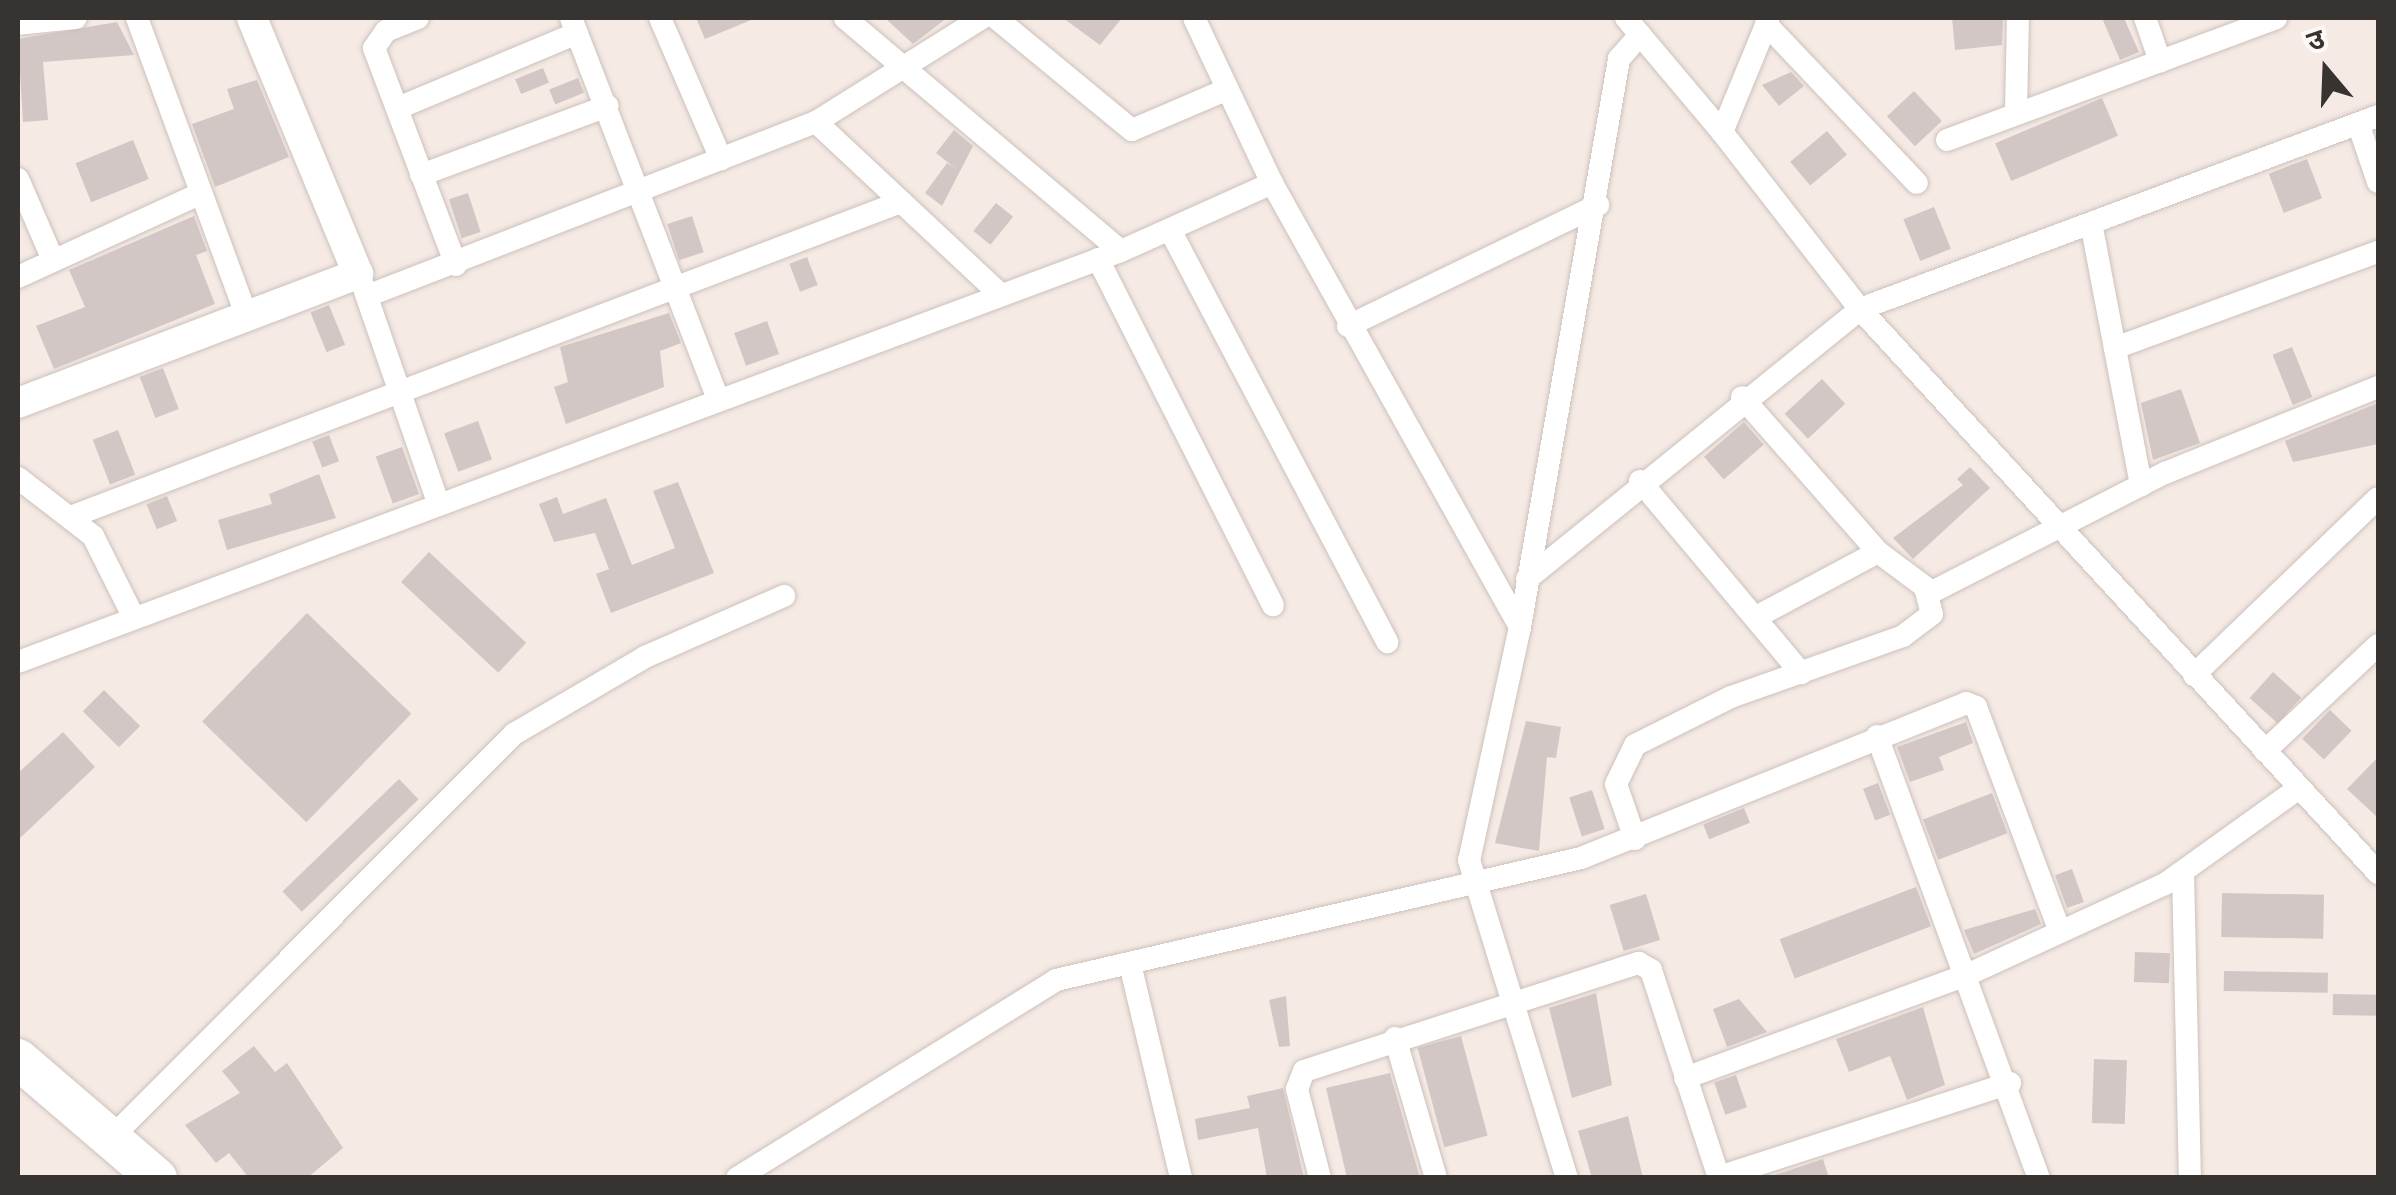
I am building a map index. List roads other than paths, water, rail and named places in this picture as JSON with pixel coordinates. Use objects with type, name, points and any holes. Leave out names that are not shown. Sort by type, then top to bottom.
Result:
[{"type":"highway","points":[[18,1058],[158,1178]]},
{"type":"highway","points":[[18,1094],[117,1178]]},
{"type":"street","points":[[18,24],[76,18]]},
{"type":"street","points":[[137,18],[199,194],[246,311]]},
{"type":"street","points":[[252,18],[362,285],[438,502]]},
{"type":"street","points":[[418,18],[386,31],[374,48],[456,264]]},
{"type":"street","points":[[660,18],[721,159]]},
{"type":"street","points":[[845,18],[911,66],[1121,250]]},
{"type":"street","points":[[18,403],[246,311],[456,264],[639,188],[816,122],[982,18]]},
{"type":"street","points":[[996,18],[1132,130],[1228,89]]},
{"type":"street","points":[[1194,18],[1272,183],[1348,326],[1520,627]]},
{"type":"street","points":[[2016,111],[2018,18]]},
{"type":"street","points":[[2145,18],[2160,61]]},
{"type":"street","points":[[1946,140],[2275,18]]},
{"type":"street","points":[[1722,132],[1768,21],[1918,183]]},
{"type":"street","points":[[398,108],[574,25],[681,291],[718,398]]},
{"type":"street","points":[[1567,1178],[1516,1002],[1468,860],[1520,627],[1598,204],[1620,59],[1633,26],[1722,132],[1860,309],[2378,873]]},
{"type":"street","points":[[422,175],[608,106]]},
{"type":"street","points":[[1527,579],[1742,398],[1860,309],[2092,228],[2369,121],[2378,182]]},
{"type":"street","points":[[816,122],[1001,295]]},
{"type":"street","points":[[18,179],[53,260]]},
{"type":"street","points":[[19,659],[1098,259],[1272,183]]},
{"type":"street","points":[[18,277],[199,194]]},
{"type":"street","points":[[73,516],[400,390],[681,291],[902,202]]},
{"type":"street","points":[[1348,326],[1598,204]]},
{"type":"street","points":[[2092,228],[2141,485]]},
{"type":"street","points":[[1170,230],[1388,642]]},
{"type":"street","points":[[2115,348],[2378,252]]},
{"type":"street","points":[[1098,259],[1272,605]]},
{"type":"street","points":[[1930,594],[2141,485],[2378,387]]},
{"type":"street","points":[[1635,839],[1616,784],[1626,752],[1800,673],[1903,636],[1932,614],[1930,594],[1878,552],[1742,398]]},
{"type":"street","points":[[18,478],[73,516],[110,564],[134,616]]},
{"type":"street","points":[[1640,481],[1758,616],[1800,673]]},
{"type":"street","points":[[2194,675],[2372,503]]},
{"type":"street","points":[[2372,503],[2378,529]]},
{"type":"street","points":[[1758,616],[1878,552]]},
{"type":"street","points":[[111,1138],[514,734],[645,657],[784,596]]},
{"type":"street","points":[[2265,751],[2378,645]]},
{"type":"street","points":[[737,1178],[1056,980],[1131,968],[1635,839],[1877,736],[1976,707],[2060,932]]},
{"type":"street","points":[[1877,736],[2010,1083],[2039,1178]]},
{"type":"street","points":[[1685,1078],[1967,975],[2060,932],[2183,873],[2299,788]]},
{"type":"street","points":[[2183,873],[2190,1178]]},
{"type":"street","points":[[1320,1178],[1298,1077],[1395,1038],[1647,964],[1719,1177],[2010,1083]]},
{"type":"street","points":[[1131,968],[1181,1178]]},
{"type":"street","points":[[1395,1038],[1436,1178]]}]
